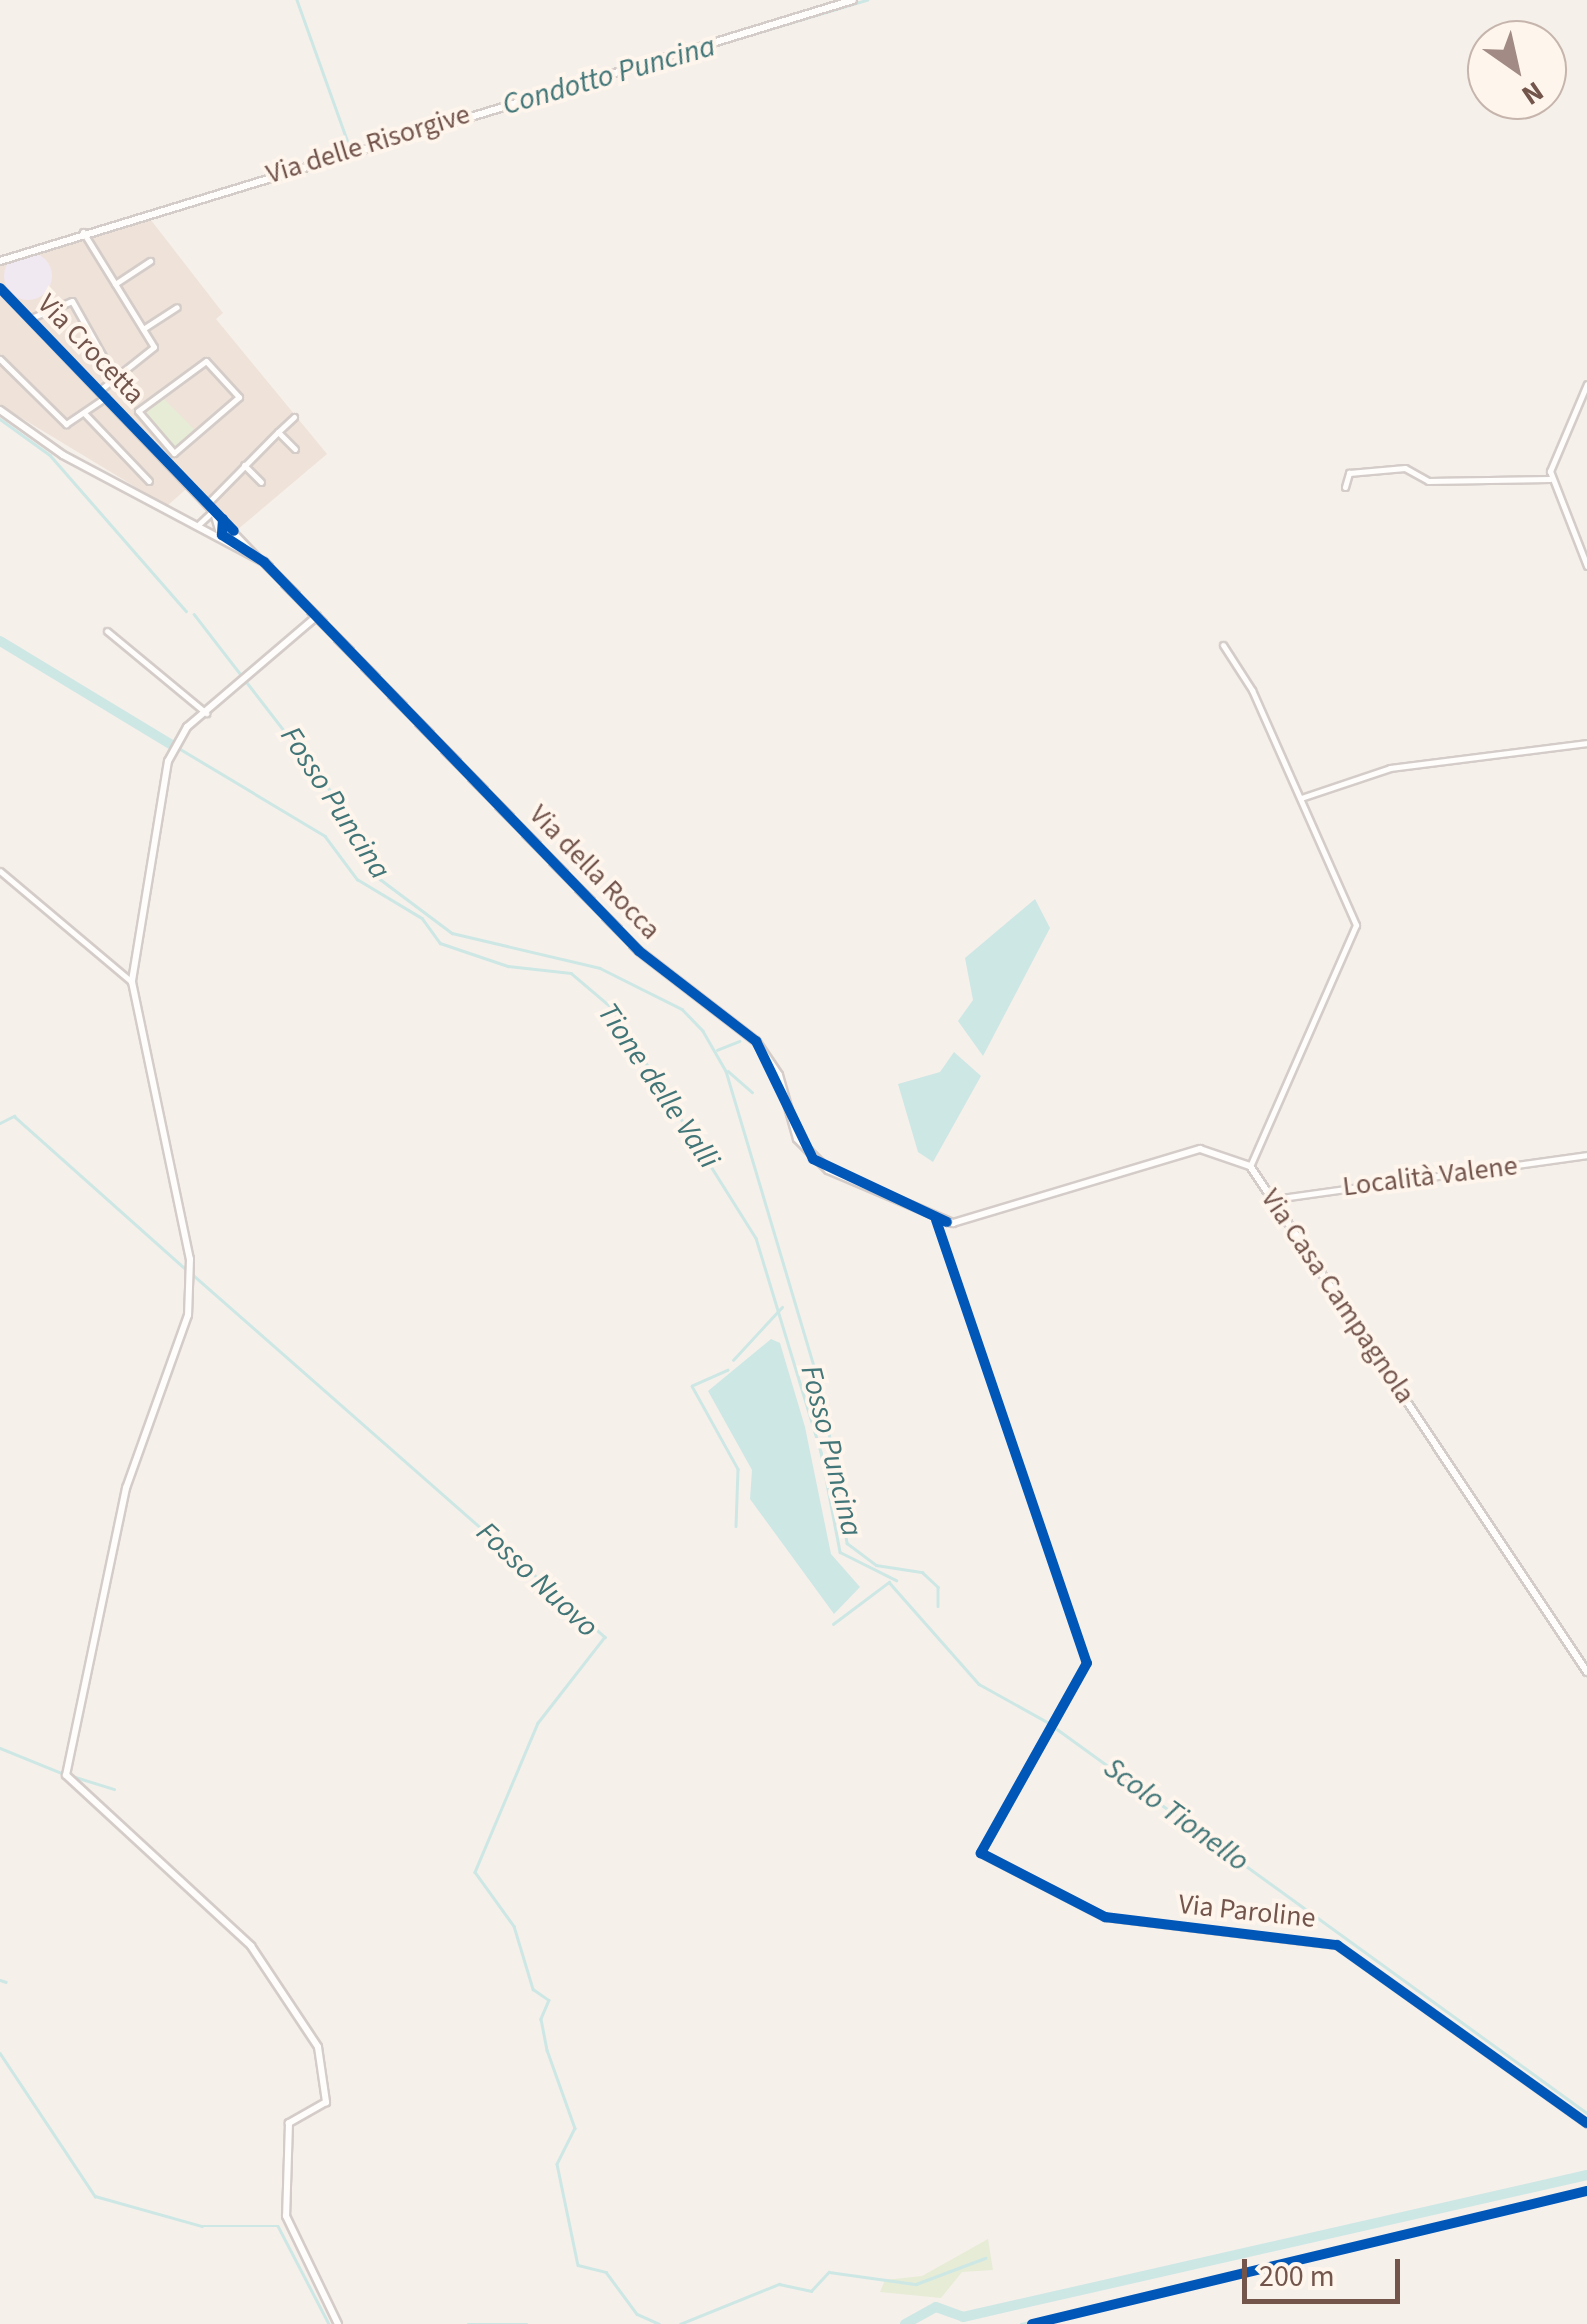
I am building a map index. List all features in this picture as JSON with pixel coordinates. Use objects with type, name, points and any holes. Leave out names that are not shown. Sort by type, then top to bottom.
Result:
[{"type":"street","name":"Via delle Risorgive","points":[[0,261],[83,232],[853,0]]},
{"type":"street","points":[[83,232],[143,328],[151,354],[100,390]]},
{"type":"street","points":[[114,284],[150,261]]},
{"type":"street","name":"Via Crocetta","points":[[0,288],[257,556]]},
{"type":"street","name":"Via Crocetta","points":[[31,318],[72,301],[104,358]]},
{"type":"street","points":[[143,328],[177,307]]},
{"type":"street","points":[[0,359],[63,423],[106,397]]},
{"type":"street","name":"Via Crocetta","points":[[215,361],[240,397],[180,452],[157,436],[140,408],[215,361]]},
{"type":"street","points":[[1587,384],[1550,479],[1587,566]]},
{"type":"street","name":"Via della Rocca","points":[[0,410],[63,454],[257,556],[655,966],[756,1041],[813,1158],[936,1220]]},
{"type":"street","points":[[84,412],[149,481]]},
{"type":"street","points":[[199,524],[207,502],[219,488],[294,417]]},
{"type":"street","points":[[278,432],[295,449]]},
{"type":"street","name":"Via Crocetta","points":[[150,443],[157,436]]},
{"type":"street","points":[[244,465],[261,482]]},
{"type":"street","points":[[1345,487],[1349,473],[1405,468],[1428,481],[1550,479]]},
{"type":"street","name":"Via Crocetta","points":[[207,502],[220,534]]},
{"type":"street","points":[[220,534],[223,519]]},
{"type":"street","points":[[317,616],[177,737],[132,982],[191,1284],[180,1343],[126,1488],[66,1780],[251,1946],[318,2047],[326,2102],[289,2123],[286,2216],[338,2324]]},
{"type":"street","points":[[106,632],[206,713]]},
{"type":"street","points":[[1223,645],[1302,798],[1356,926],[1250,1166]]},
{"type":"street","points":[[1302,798],[1390,768],[1587,743]]},
{"type":"street","points":[[0,871],[132,982]]},
{"type":"street","name":"Via Casa Campagnola","points":[[936,1220],[979,1218],[1200,1149],[1250,1166],[1587,1672]]},
{"type":"street","name":"Località Valene","points":[[1275,1199],[1587,1155]]},
{"type":"street","name":"Via Paroline","points":[[982,1852],[1106,1917],[1336,1945],[1587,2123]]},
{"type":"shaded area","points":[[147,215],[223,313],[216,319],[327,454],[237,530],[194,482],[167,506],[0,405],[0,265]]},
{"type":"shaded area","points":[[28,252],[45,259],[52,276],[45,293],[28,300],[11,293],[4,276],[11,259]]},
{"type":"green space","points":[[164,399],[194,429],[174,449],[143,415]]},
{"type":"green space","points":[[988,2239],[993,2270],[962,2272],[941,2298],[880,2292],[885,2280],[922,2276]]},
{"type":"water","points":[[1035,899],[1050,928],[983,1056],[958,1021],[973,1000],[965,958]]},
{"type":"water","points":[[954,1052],[981,1076],[933,1162],[918,1152],[898,1084],[940,1072]]},
{"type":"water","points":[[771,1339],[780,1343],[805,1427],[831,1554],[860,1587],[834,1614],[750,1499],[752,1470],[708,1391]]},
{"type":"waterway","name":"Condotto Puncina","points":[[297,0],[349,145]]},
{"type":"waterway","name":"Condotto Puncina","points":[[643,67],[867,0]]},
{"type":"waterway","name":"Fosso Puncina","points":[[0,419],[50,455],[186,611]]},
{"type":"waterway","name":"Fosso Puncina","points":[[194,614],[353,820],[380,879],[452,933],[600,968],[682,1009],[703,1031],[726,1071],[823,1396],[847,1543],[876,1565],[922,1572],[938,1587],[938,1606]]},
{"type":"waterway","name":"Tione delle Valli","points":[[0,641],[170,744]]},
{"type":"waterway","name":"Tione delle Valli","points":[[177,747],[325,836],[357,879],[422,918],[440,943],[508,966],[571,973],[611,1007],[756,1238],[821,1452],[840,1552],[896,1580]]},
{"type":"waterway","name":"Fosso Puncina","points":[[717,1050],[739,1041]]},
{"type":"waterway","name":"Fosso Puncina","points":[[728,1071],[752,1092]]},
{"type":"waterway","name":"Fosso Nuovo","points":[[0,1123],[14,1116],[186,1269]]},
{"type":"waterway","name":"Fosso Nuovo","points":[[192,1274],[605,1637],[538,1723],[475,1872],[514,1926],[533,1989],[549,2000],[541,2019],[547,2050],[575,2128],[557,2164],[578,2265],[606,2272],[637,2314],[659,2324]]},
{"type":"waterway","name":"Tione delle Valli","points":[[733,1360],[782,1307]]},
{"type":"waterway","name":"Tione delle Valli","points":[[728,1370],[692,1386],[738,1469],[736,1526]]},
{"type":"waterway","name":"Scolo Tionello","points":[[833,1624],[889,1582],[979,1684],[1049,1723]]},
{"type":"waterway","name":"Scolo Tionello","points":[[1057,1729],[1587,2113]]},
{"type":"waterway","points":[[0,1748],[64,1774]]},
{"type":"waterway","points":[[72,1776],[114,1789]]},
{"type":"waterway","points":[[0,1980],[6,1982]]},
{"type":"waterway","points":[[0,2053],[95,2196],[202,2226],[278,2226],[329,2324]]},
{"type":"waterway","points":[[905,2324],[936,2307],[963,2317],[1587,2175]]},
{"type":"waterway","points":[[1021,2324],[1494,2215]]},
{"type":"waterway","name":"Fosso Nuovo","points":[[680,2324],[779,2284],[811,2291],[829,2272],[916,2284],[985,2258]]},
{"type":"waterway","points":[[468,2324],[527,2324]]},
{"type":"cycle path","points":[[0,288],[234,531]]},
{"type":"cycle path","points":[[223,519],[222,535],[264,562],[639,951],[756,1041],[813,1159],[947,1222]]},
{"type":"cycle path","points":[[936,1220],[1087,1663],[981,1853],[1105,1917],[1337,1945],[1587,2123]]},
{"type":"cycle path","points":[[1032,2324],[1587,2191]]}]
